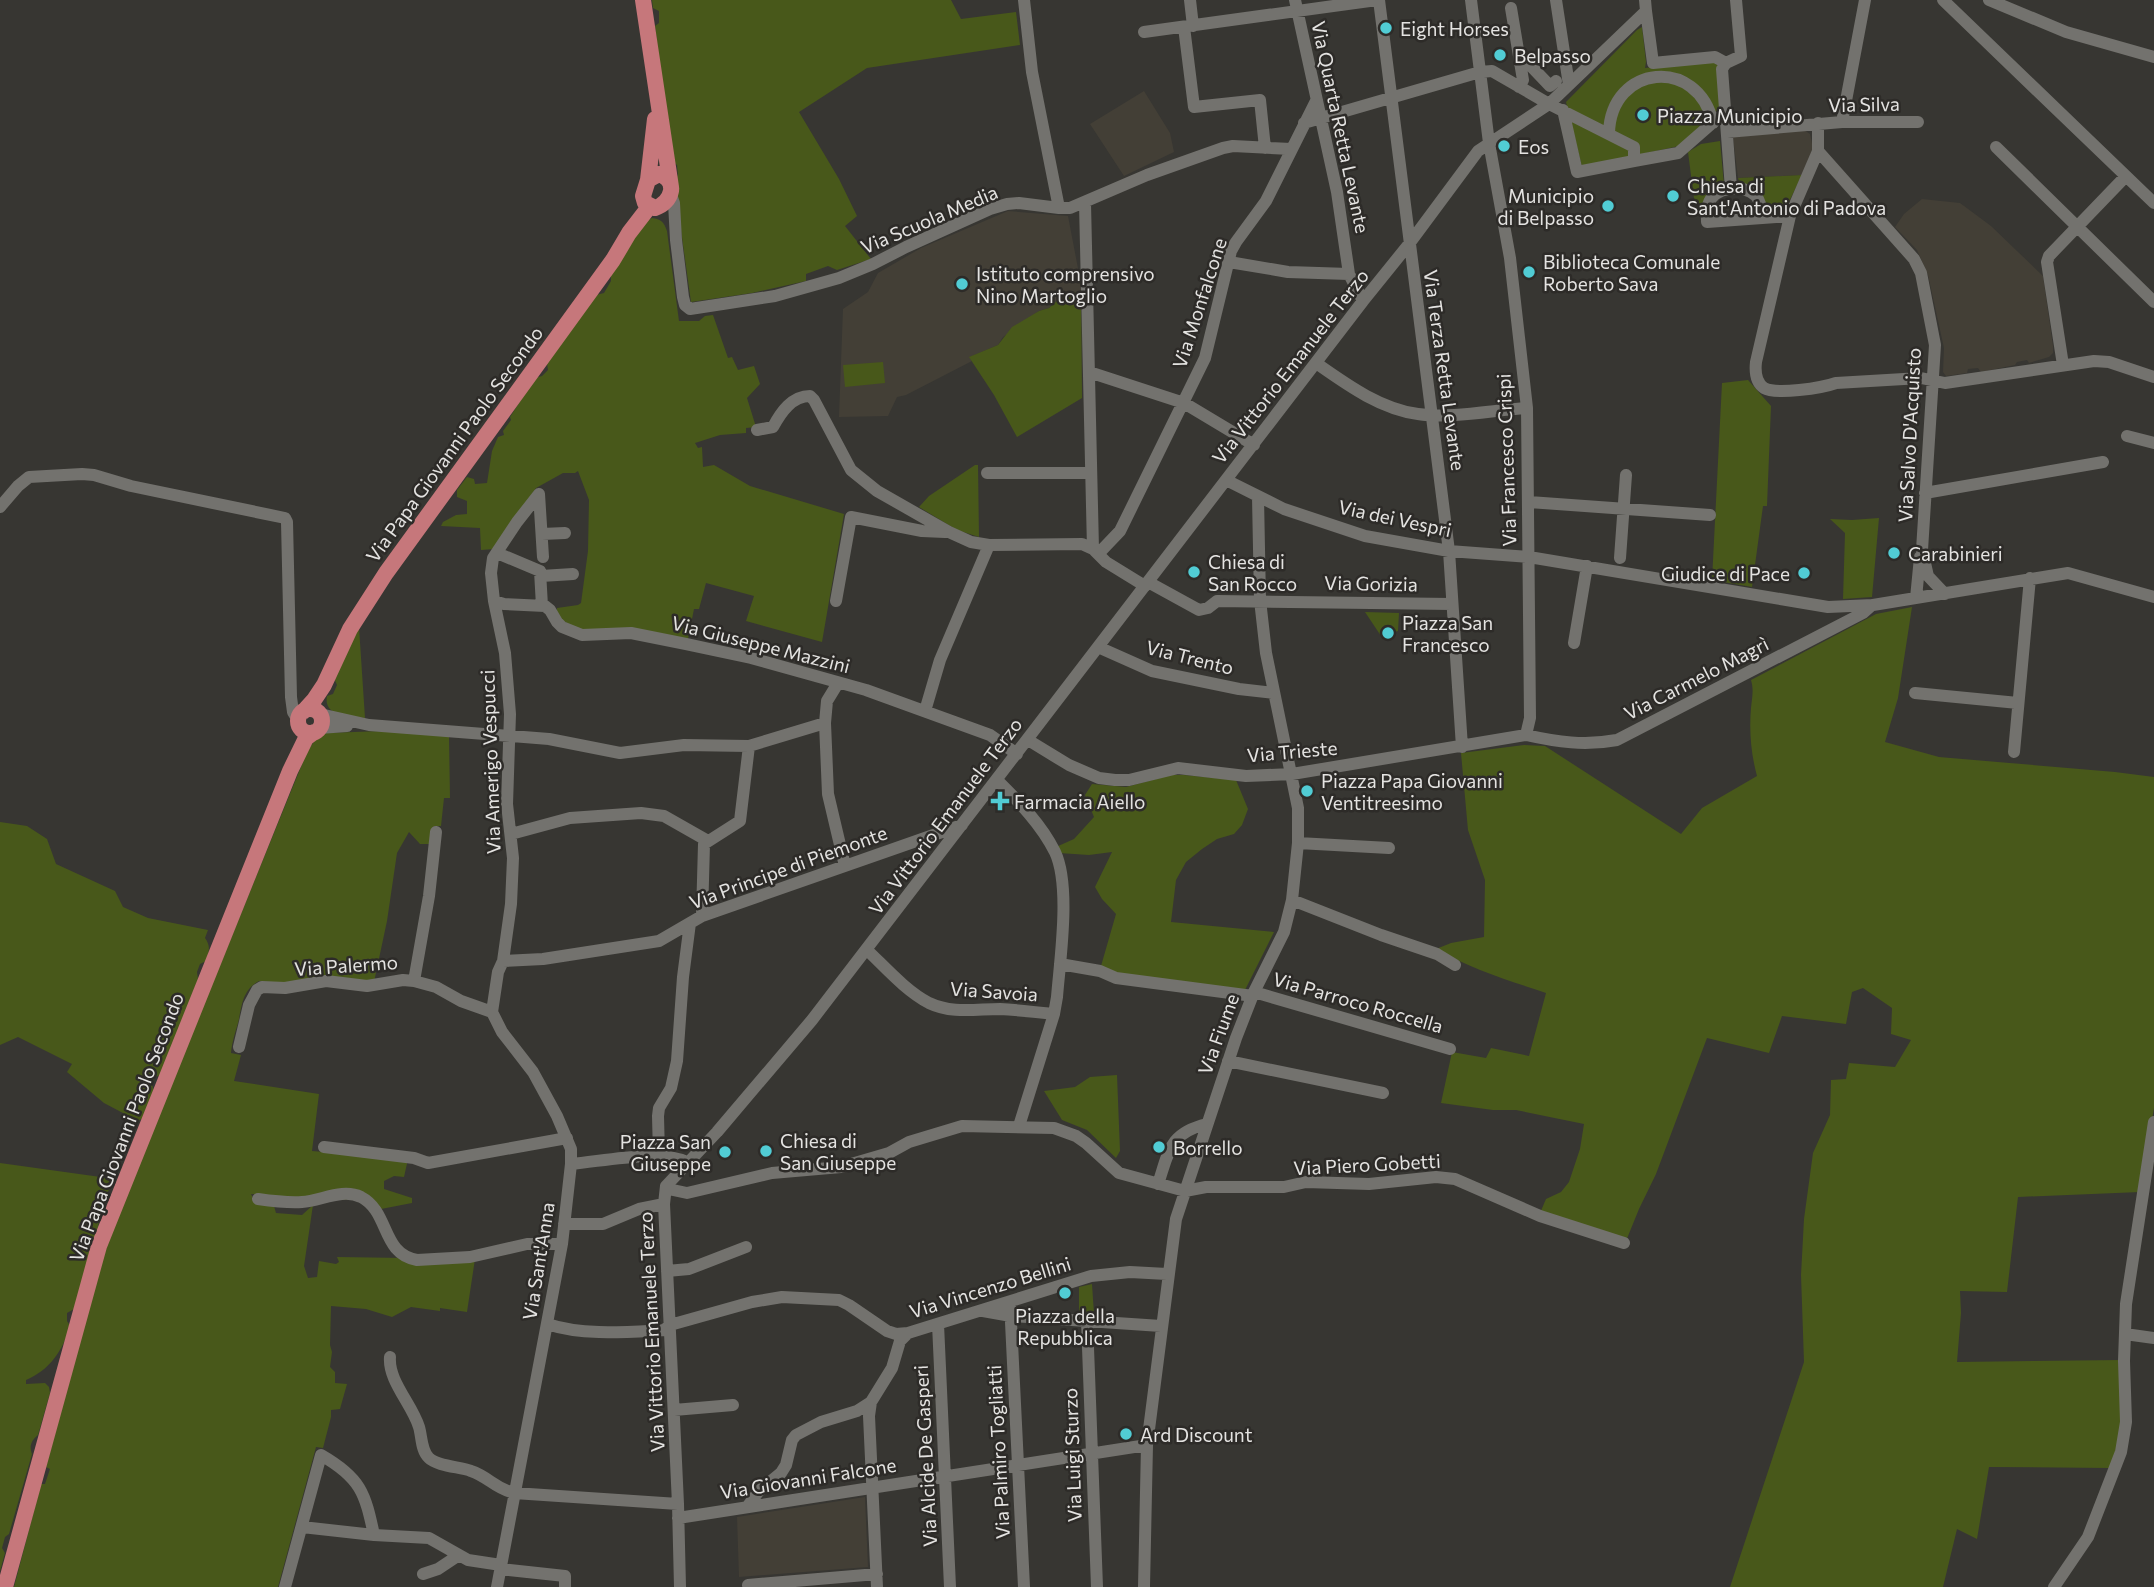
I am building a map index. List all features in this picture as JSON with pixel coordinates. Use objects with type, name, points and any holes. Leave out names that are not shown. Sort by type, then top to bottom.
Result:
[{"type":"main road","points":[[643,0],[671,191],[666,203],[649,204]]},
{"type":"main road","name":"Via Papa Giovanni Paolo Secondo","points":[[5,1587],[99,1246],[290,771],[306,738],[309,718],[350,629],[367,601],[613,260],[649,204],[648,180],[655,120],[654,78]]},
{"type":"main road","points":[[648,180],[659,174],[664,176],[671,191]]},
{"type":"street","points":[[1024,0],[1032,72],[1059,208]]},
{"type":"street","points":[[1190,0],[1188,27],[1194,107],[1259,100],[1265,148]]},
{"type":"street","points":[[1144,32],[1188,27],[1296,6],[1378,0]]},
{"type":"street","name":"Via Terza Retta Levante","points":[[1378,0],[1449,551],[1462,747]]},
{"type":"street","name":"Via Francesco Crispi","points":[[1471,0],[1489,143],[1510,258],[1527,408],[1530,718],[1526,735]]},
{"type":"street","points":[[1520,64],[1528,64],[1549,86],[1564,79],[1556,0]]},
{"type":"street","points":[[1731,189],[1722,69],[1726,63],[1741,56],[1735,0]]},
{"type":"street","points":[[1842,122],[1865,0]]},
{"type":"street","points":[[1943,0],[2154,203]]},
{"type":"street","points":[[1989,0],[2066,32],[2154,57]]},
{"type":"street","name":"Via Quarta Retta Levante","points":[[1296,6],[1337,192],[1349,274],[1363,301]]},
{"type":"street","points":[[1645,6],[1655,77]]},
{"type":"street","name":"Via Vittorio Emanuele Terzo","points":[[680,1587],[664,1204],[666,1186],[717,1132],[867,950],[1478,151],[1549,104],[1564,79],[1645,6]]},
{"type":"street","points":[[1511,8],[1523,80],[1519,87]]},
{"type":"street","points":[[1653,63],[1715,57],[1726,63]]},
{"type":"street","points":[[1304,122],[1480,72],[1492,71],[1549,104],[1634,147],[1634,161]]},
{"type":"street","points":[[1609,133],[1612,110],[1617,100],[1633,84],[1655,77],[1667,77],[1689,85],[1705,101],[1713,123]]},
{"type":"street","name":"Via Monfalcone","points":[[1096,551],[1120,530],[1184,403],[1208,346],[1228,262],[1236,242],[1266,201],[1304,122],[1317,102]]},
{"type":"street","points":[[1563,110],[1577,173],[1678,153],[1726,111]]},
{"type":"street","name":"Via Silva","points":[[1727,132],[1818,123],[1918,122]]},
{"type":"street","points":[[1818,123],[1818,150],[1790,216],[1756,362],[1757,380],[1764,388],[1786,390],[1836,383],[1921,378],[1945,383],[2094,361],[2109,362],[2154,377]]},
{"type":"street","name":"Via Scuola Media","points":[[676,240],[683,297],[685,305],[690,309],[775,296],[839,278],[990,209],[1007,204],[1070,208],[1210,152],[1233,146],[1291,149]]},
{"type":"street","points":[[1996,147],[2154,302]]},
{"type":"street","name":"Via Salvo D'Acquisto","points":[[1818,150],[1914,259],[1921,273],[1935,345],[1922,550]]},
{"type":"street","points":[[2063,365],[2047,262],[2049,256],[2126,176]]},
{"type":"street","points":[[1762,218],[1760,202],[1755,195],[1740,189],[1721,191],[1708,202],[1707,222],[1790,216]]},
{"type":"street","points":[[671,191],[676,240]]},
{"type":"street","points":[[1085,203],[1091,473],[1096,551]]},
{"type":"street","points":[[649,204],[665,215],[676,240]]},
{"type":"street","points":[[1228,262],[1288,272],[1349,274]]},
{"type":"street","points":[[1316,363],[1360,393],[1415,414],[1433,416],[1527,408]]},
{"type":"street","points":[[1089,372],[1184,403],[1254,445]]},
{"type":"street","points":[[757,430],[773,426],[792,402],[810,396],[851,470],[877,491],[949,532],[971,542],[989,545],[1082,544],[1096,551]]},
{"type":"street","points":[[2127,436],[2154,443]]},
{"type":"street","points":[[1925,493],[2103,462]]},
{"type":"street","points":[[987,473],[1091,473]]},
{"type":"street","points":[[0,507],[29,477],[82,474],[285,517],[292,705],[309,718],[369,725],[508,734],[620,753],[684,745],[749,746],[825,723]]},
{"type":"street","points":[[1620,558],[1626,475]]},
{"type":"street","name":"Via dei Vespri","points":[[1226,480],[1284,509],[1365,536],[1449,551],[1529,556],[1828,607],[1872,605],[2068,573],[2154,597]]},
{"type":"street","name":"Via Amerigo Vespucci","points":[[503,961],[511,904],[513,858],[507,804],[510,713],[505,653],[494,601],[491,565],[496,553],[539,494],[542,534]]},
{"type":"street","name":"Via Fiume","points":[[1144,1587],[1147,1445],[1176,1219],[1228,1061],[1254,994],[1284,932],[1292,900],[1298,842],[1298,808],[1266,653],[1260,600],[1258,497]]},
{"type":"street","points":[[1529,502],[1710,515]]},
{"type":"street","points":[[836,601],[851,517],[922,531],[949,532]]},
{"type":"street","points":[[543,557],[542,534],[565,533]]},
{"type":"street","points":[[925,710],[940,660],[989,545]]},
{"type":"street","points":[[1922,550],[1928,576],[1945,594]]},
{"type":"street","points":[[1916,598],[1918,565],[1922,550]]},
{"type":"street","name":"Via Gorizia","points":[[1096,551],[1106,562],[1203,609],[1217,601],[1260,600],[1452,604]]},
{"type":"street","points":[[494,601],[542,606],[540,571],[496,553]]},
{"type":"street","points":[[1574,643],[1587,566]]},
{"type":"street","points":[[541,576],[573,574]]},
{"type":"street","points":[[2014,752],[2030,578]]},
{"type":"street","name":"Via Carmelo Magrì","points":[[1526,735],[1583,744],[1617,740],[1863,613],[1872,605]]},
{"type":"street","name":"Via Giuseppe Mazzini","points":[[542,606],[550,610],[556,622],[570,632],[583,635],[631,633],[751,658],[925,710],[990,735],[1017,754]]},
{"type":"street","name":"Via Trento","points":[[1098,648],[1152,671],[1274,694]]},
{"type":"street","points":[[838,682],[827,701],[825,723],[828,794],[845,866]]},
{"type":"street","points":[[1915,693],[2018,703]]},
{"type":"street","name":"Via Trieste","points":[[1028,740],[1069,765],[1099,778],[1129,780],[1178,768],[1246,776],[1292,774],[1526,735]]},
{"type":"street","points":[[659,1155],[658,1116],[661,1104],[671,1088],[677,1061],[683,976],[696,919],[704,844],[740,821],[749,746]]},
{"type":"street","points":[[997,780],[1030,812],[1056,855],[1064,896],[1054,1014],[1019,1126]]},
{"type":"street","points":[[511,834],[570,818],[641,813],[664,816],[708,841]]},
{"type":"street","name":"Via Principe di Piemonte","points":[[503,961],[543,959],[659,941],[696,919],[962,825]]},
{"type":"street","points":[[414,981],[429,896],[436,832]]},
{"type":"street","points":[[1298,842],[1389,848]]},
{"type":"street","points":[[1292,900],[1437,954],[1455,965]]},
{"type":"street","name":"Via Savoia","points":[[867,950],[909,989],[937,1006],[954,1010],[999,1009],[1054,1014]]},
{"type":"street","points":[[492,1012],[498,972],[503,961]]},
{"type":"street","name":"Via Parroco Roccella","points":[[1060,964],[1100,971],[1116,978],[1254,994],[1450,1049]]},
{"type":"street","name":"Via Palermo","points":[[239,1048],[249,1005],[257,990],[262,987],[285,988],[326,981],[367,986],[403,980],[414,981],[436,987],[461,1001],[492,1012]]},
{"type":"street","name":"Via Sant'Anna","points":[[492,1012],[502,1032],[533,1072],[571,1149],[562,1244],[497,1587]]},
{"type":"street","points":[[1228,1061],[1382,1093]]},
{"type":"street","points":[[2054,1587],[2088,1537],[2121,1452],[2126,1422],[2126,1304],[2154,1122]]},
{"type":"street","points":[[1158,1184],[1172,1142],[1196,1126],[1207,1124]]},
{"type":"street","points":[[666,1186],[673,1191],[687,1193],[772,1173],[841,1167],[889,1153],[909,1142],[962,1126],[1019,1126],[1064,1131],[1086,1143],[1119,1173],[1185,1191]]},
{"type":"street","points":[[324,1147],[414,1158],[428,1163],[567,1138]]},
{"type":"street","points":[[571,1164],[659,1155],[674,1156],[687,1162]]},
{"type":"street","name":"Via Piero Gobetti","points":[[1185,1191],[1206,1187],[1284,1187],[1306,1182],[1368,1184],[1436,1177],[1455,1180],[1540,1216],[1624,1243]]},
{"type":"street","points":[[258,1199],[298,1203],[344,1194],[354,1195],[369,1203],[377,1212],[394,1248],[409,1259],[470,1257],[527,1244],[562,1244]]},
{"type":"street","points":[[564,1224],[603,1224],[639,1209],[664,1204]]},
{"type":"street","points":[[667,1271],[689,1269],[746,1247]]},
{"type":"street","name":"Via Vincenzo Bellini","points":[[547,1324],[559,1328],[613,1332],[664,1331],[670,1325],[752,1302],[782,1297],[839,1300],[896,1334],[908,1333],[1091,1276],[1130,1272],[1167,1274]]},
{"type":"street","name":"Via Palmiro Togliatti","points":[[1010,1302],[1024,1587]]},
{"type":"street","points":[[980,1310],[1011,1315],[1161,1326]]},
{"type":"street","name":"Via Luigi Sturzo","points":[[1087,1321],[1097,1587]]},
{"type":"street","name":"Via Alcide De Gasperi","points":[[938,1324],[950,1587]]},
{"type":"street","points":[[748,1585],[877,1581],[869,1416],[871,1402],[891,1368],[900,1341],[908,1333]]},
{"type":"street","points":[[2125,1334],[2154,1338]]},
{"type":"street","points":[[390,1357],[390,1367],[416,1419],[425,1452],[434,1462],[481,1475],[500,1490],[514,1493],[678,1504]]},
{"type":"street","points":[[747,1507],[759,1491],[781,1474],[792,1440],[796,1436],[821,1422],[857,1411],[871,1402]]},
{"type":"street","points":[[674,1410],[733,1405]]},
{"type":"street","points":[[1019,1465],[1147,1445]]},
{"type":"street","points":[[285,1587],[321,1455],[358,1482],[368,1507],[374,1535]]},
{"type":"street","name":"Via Giovanni Falcone","points":[[678,1518],[1019,1465]]},
{"type":"street","points":[[302,1527],[429,1538],[468,1560],[565,1576],[565,1587]]},
{"type":"street","points":[[424,1574],[439,1569],[456,1553]]},
{"type":"shaded area","points":[[1144,91],[1170,133],[1174,152],[1124,176],[1090,124]]},
{"type":"shaded area","points":[[1804,130],[1810,134],[1813,148],[1802,175],[1738,178],[1733,137]]},
{"type":"shaded area","points":[[1922,199],[1960,203],[1991,226],[2043,276],[2053,346],[2053,353],[2049,357],[1981,372],[1978,368],[1968,369],[1967,373],[1946,376],[1943,372],[1944,348],[1928,275],[1917,250],[1895,227],[1904,214]]},
{"type":"shaded area","points":[[1008,211],[1068,216],[1081,293],[1068,291],[1049,308],[1039,311],[1003,337],[998,345],[970,357],[972,361],[906,395],[897,397],[888,416],[839,417],[843,309],[868,292],[878,273],[921,248]]},
{"type":"shaded area","points":[[865,1497],[868,1567],[739,1577],[737,1517]]},
{"type":"green space","points":[[652,0],[951,0],[961,19],[1016,12],[1020,45],[867,68],[799,112],[839,179],[857,216],[845,226],[871,259],[837,270],[828,266],[806,274],[806,281],[752,293],[691,302],[674,180],[678,175],[677,165],[672,161],[655,26],[659,23],[659,11],[653,8]]},
{"type":"green space","points":[[1642,27],[1645,68],[1711,61],[1718,65],[1722,106],[1679,146],[1582,167],[1566,102]]},
{"type":"green space","points":[[1720,141],[1724,185],[1703,213],[1696,214],[1688,152],[1701,144]]},
{"type":"green space","points":[[1802,175],[1784,212],[1768,210],[1743,187],[1738,178]]},
{"type":"green space","points":[[652,218],[662,222],[667,231],[679,321],[699,321],[705,316],[713,315],[728,358],[732,357],[738,370],[754,366],[760,384],[747,398],[756,427],[746,428],[746,433],[720,435],[695,443],[698,448],[702,447],[703,467],[714,465],[750,486],[844,514],[822,642],[746,621],[754,596],[706,583],[699,609],[694,609],[688,639],[582,632],[557,617],[557,608],[581,603],[588,551],[589,500],[578,471],[563,473],[536,488],[494,549],[481,550],[480,528],[441,526],[456,515],[467,514],[467,501],[457,497],[457,490],[467,477],[474,479],[475,484],[487,483],[492,451],[498,437],[504,435],[503,431],[511,420],[510,417],[535,378],[548,370],[547,363],[596,295],[604,293],[611,281],[611,271],[642,223]]},
{"type":"green space","points":[[1068,291],[1081,293],[1082,398],[1017,437],[969,357],[998,345],[1012,327],[1049,308]]},
{"type":"green space","points":[[883,362],[885,383],[845,387],[843,365]]},
{"type":"green space","points":[[1748,380],[1771,406],[1767,506],[1763,506],[1752,587],[1712,580],[1722,383]]},
{"type":"green space","points":[[978,465],[979,537],[957,530],[919,507],[929,496]]},
{"type":"green space","points":[[1879,518],[1872,597],[1843,599],[1845,533],[1830,519]]},
{"type":"green space","points":[[1912,607],[1898,698],[1885,742],[1939,757],[2154,777],[2154,1108],[2140,1192],[2018,1197],[2007,1292],[1960,1291],[1957,1362],[2121,1360],[2122,1414],[2118,1441],[2110,1468],[1989,1467],[1977,1539],[1957,1529],[1943,1587],[1730,1587],[1804,1362],[1801,1275],[1804,1219],[1813,1153],[1830,1115],[1831,1080],[1846,1079],[1849,1063],[1895,1067],[1911,1040],[1891,1034],[1892,1008],[1863,988],[1852,992],[1846,1024],[1782,1016],[1769,1053],[1707,1038],[1656,1174],[1626,1241],[1540,1213],[1546,1199],[1561,1192],[1569,1182],[1580,1149],[1584,1124],[1516,1110],[1493,1110],[1441,1103],[1452,1052],[1486,1058],[1491,1048],[1529,1056],[1546,993],[1503,979],[1436,949],[1451,943],[1484,937],[1485,880],[1468,830],[1461,753],[1524,745],[1545,746],[1681,834],[1702,808],[1757,776],[1750,734],[1753,691],[1751,680],[1876,614]]},
{"type":"green space","points":[[1365,612],[1399,613],[1398,631],[1381,636]]},
{"type":"green space","points":[[359,627],[365,718],[333,712],[327,703],[327,696],[333,694],[337,685],[334,678]]},
{"type":"green space","points":[[382,731],[449,735],[450,798],[444,798],[441,826],[434,826],[431,844],[420,844],[409,832],[397,853],[374,982],[259,981],[244,998],[232,1044],[231,1053],[241,1055],[234,1081],[319,1094],[312,1151],[408,1159],[404,1177],[394,1176],[384,1181],[384,1189],[412,1198],[412,1203],[381,1209],[373,1200],[296,1199],[251,1194],[256,1204],[274,1206],[276,1213],[302,1215],[313,1205],[304,1266],[308,1278],[317,1277],[319,1261],[336,1264],[339,1262],[337,1257],[475,1259],[467,1312],[411,1307],[392,1317],[366,1309],[331,1306],[330,1367],[335,1372],[335,1383],[347,1384],[340,1409],[331,1410],[323,1448],[316,1447],[278,1587],[14,1587],[41,1484],[45,1484],[50,1469],[46,1467],[102,1258],[305,757],[313,743],[326,733]]},
{"type":"green space","points":[[1171,775],[1236,780],[1248,809],[1242,825],[1234,834],[1217,839],[1186,862],[1176,880],[1171,922],[1274,932],[1245,990],[1114,974],[1101,966],[1116,914],[1095,887],[1112,852],[1089,855],[1059,853],[1056,847],[1074,839],[1094,817],[1085,795],[1092,784],[1126,787]]},
{"type":"green space","points":[[0,822],[27,826],[47,839],[56,864],[115,891],[123,907],[148,918],[208,930],[205,938],[209,949],[206,961],[200,964],[198,979],[161,1075],[155,1077],[152,1085],[154,1091],[143,1118],[138,1121],[104,1103],[67,1072],[72,1064],[18,1037],[0,1045]]},
{"type":"green space","points":[[1117,1075],[1120,1151],[1116,1158],[1087,1130],[1062,1120],[1044,1091],[1075,1087],[1090,1077]]},
{"type":"green space","points":[[0,1163],[115,1179],[103,1200],[96,1237],[90,1240],[90,1255],[74,1309],[67,1313],[70,1326],[64,1343],[49,1365],[26,1380],[26,1384],[45,1383],[50,1393],[38,1435],[31,1444],[32,1454],[9,1534],[5,1537],[2,1548],[5,1553],[0,1571]]},
{"type":"green space","points":[[1092,1284],[1094,1314],[1079,1313],[1079,1287]]},
{"type":"place","name":"Eight Horses","points":[[1386,28]]},
{"type":"place","name":"Belpasso","points":[[1500,55]]},
{"type":"place","name":"Piazza Municipio","points":[[1643,115]]},
{"type":"place","name":"Eos","points":[[1504,146]]},
{"type":"place","name":"Chiesa di Sant'Antonio di Padova","points":[[1673,196]]},
{"type":"place","name":"Municipio di Belpasso","points":[[1608,206]]},
{"type":"place","name":"Biblioteca Comunale Roberto Sava","points":[[1529,272]]},
{"type":"place","name":"Istituto comprensivo Nino Martoglio","points":[[962,284]]},
{"type":"place","name":"Carabinieri","points":[[1894,553]]},
{"type":"place","name":"Chiesa di San Rocco","points":[[1194,572]]},
{"type":"place","name":"Giudice di Pace","points":[[1804,573]]},
{"type":"place","name":"Piazza San Francesco","points":[[1388,633]]},
{"type":"place","name":"Piazza Papa Giovanni Ventitreesimo","points":[[1307,791]]},
{"type":"place","name":"Farmacia Aiello","points":[[1000,801]]},
{"type":"place","name":"Borrello","points":[[1159,1147]]},
{"type":"place","name":"Chiesa di San Giuseppe","points":[[766,1151]]},
{"type":"place","name":"Piazza San Giuseppe","points":[[725,1152]]},
{"type":"place","name":"Piazza della Repubblica","points":[[1065,1293]]},
{"type":"place","name":"Ard Discount","points":[[1126,1434]]}]
